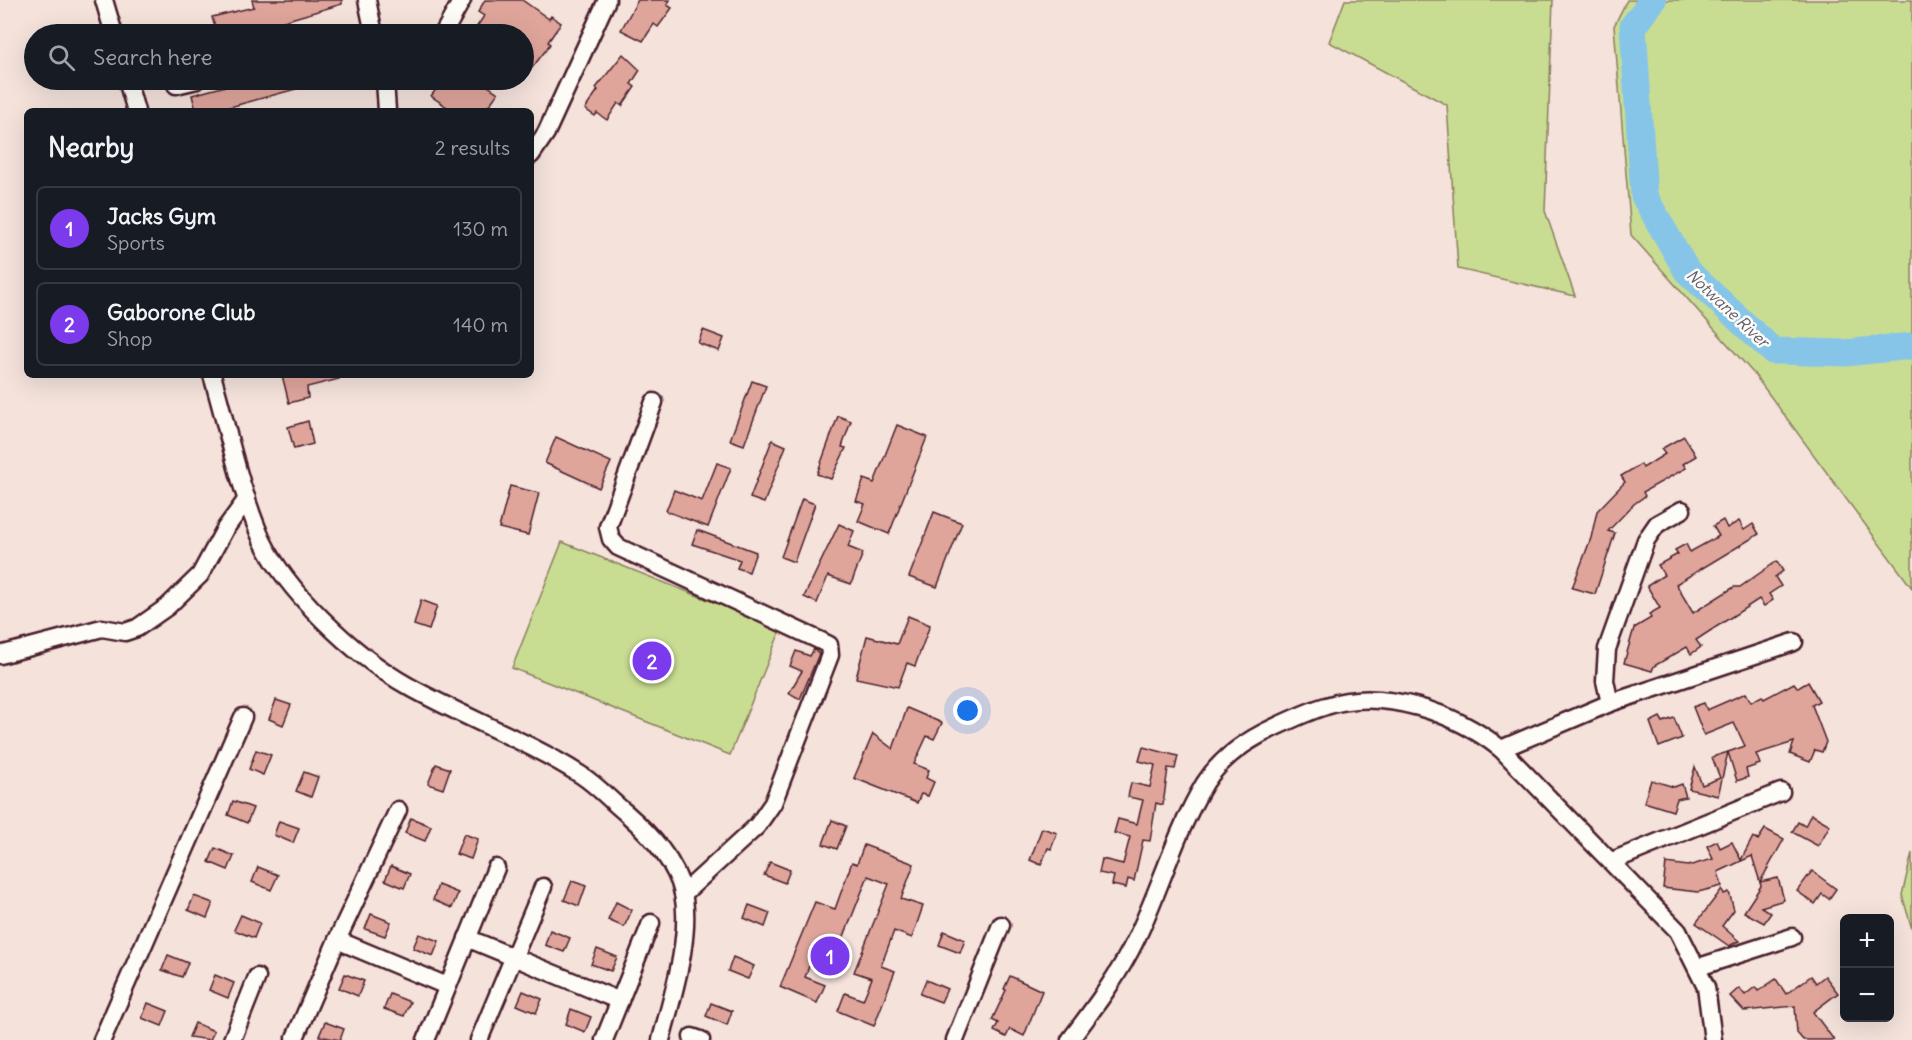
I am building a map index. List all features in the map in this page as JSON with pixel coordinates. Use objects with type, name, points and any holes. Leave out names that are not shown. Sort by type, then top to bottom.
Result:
[{"type":"street","points":[[104,0],[111,24]]},
{"type":"street","points":[[367,0],[372,24]]},
{"type":"street","points":[[449,24],[462,0]]},
{"type":"street","points":[[534,150],[546,133],[608,0]]},
{"type":"street","points":[[130,90],[135,108]]},
{"type":"street","points":[[386,90],[387,108]]},
{"type":"street","points":[[213,378],[247,499],[263,541],[292,585],[322,620],[364,657],[408,686],[545,753],[583,776],[654,840],[676,873],[683,894],[682,960],[661,1040]]},
{"type":"street","points":[[654,402],[608,527],[611,539],[618,547],[829,645],[830,655],[773,803],[757,826],[683,894]]},
{"type":"street","points":[[0,655],[102,628],[125,632],[137,628],[167,607],[200,576],[225,528],[247,499]]},
{"type":"street","points":[[1610,703],[1605,681],[1607,649],[1646,540],[1657,524],[1682,510]]},
{"type":"street","points":[[1501,749],[1610,703],[1794,642]]},
{"type":"street","points":[[1070,1040],[1107,993],[1137,937],[1206,782],[1228,756],[1264,732],[1328,705],[1360,701],[1396,703],[1432,710],[1452,719],[1501,749],[1678,931],[1699,967],[1706,987],[1713,1040]]},
{"type":"street","points":[[102,1040],[243,717]]},
{"type":"street","points":[[1612,861],[1781,792]]},
{"type":"street","points":[[294,1040],[337,940],[398,810]]},
{"type":"street","points":[[426,1040],[496,868]]},
{"type":"street","points":[[479,1040],[543,887]]},
{"type":"street","points":[[604,1040],[651,923]]},
{"type":"street","points":[[955,1040],[1002,925]]},
{"type":"street","points":[[1699,967],[1792,937]]},
{"type":"street","points":[[467,938],[620,1001]]},
{"type":"street","points":[[337,940],[447,986]]},
{"type":"street","points":[[232,1040],[257,977]]},
{"type":"green space","points":[[1345,0],[1553,0],[1545,211],[1575,296],[1458,269],[1447,105],[1329,42]]},
{"type":"green space","points":[[1627,0],[1912,0],[1912,588],[1754,374],[1631,235],[1614,26]]},
{"type":"green space","points":[[562,542],[781,629],[730,755],[512,668]]},
{"type":"green space","points":[[1912,853],[1912,929],[1902,895]]},
{"type":"building","points":[[252,0],[342,0],[342,4],[274,24],[214,24],[212,17],[254,7]]},
{"type":"building","points":[[485,0],[522,0],[549,19],[551,16],[561,23],[548,42],[550,44],[534,65],[534,24],[479,24],[484,16],[478,12]]},
{"type":"building","points":[[638,0],[670,0],[667,5],[672,8],[658,27],[654,24],[643,41],[621,30]]},
{"type":"building","points":[[623,54],[640,70],[631,84],[635,87],[622,106],[618,103],[607,120],[597,113],[595,116],[585,109],[598,90],[596,88]]},
{"type":"building","points":[[211,90],[292,90],[226,108],[195,108],[192,95]]},
{"type":"building","points":[[436,90],[494,90],[498,93],[487,108],[449,108],[431,96]]},
{"type":"building","points":[[703,330],[724,338],[719,351],[698,343]]},
{"type":"building","points":[[283,378],[339,378],[307,387],[308,398],[289,403]]},
{"type":"building","points":[[752,381],[766,386],[744,445],[730,440]]},
{"type":"building","points":[[838,416],[851,421],[842,447],[846,448],[831,479],[817,474]]},
{"type":"building","points":[[308,421],[313,444],[294,449],[288,427]]},
{"type":"building","points":[[897,425],[927,437],[889,534],[858,521],[865,504],[856,501],[864,479],[874,483]]},
{"type":"building","points":[[1684,436],[1696,456],[1683,464],[1686,468],[1643,492],[1645,496],[1608,531],[1615,533],[1595,594],[1572,588],[1591,538],[1597,511],[1625,482],[1621,476],[1641,464],[1643,468],[1665,454],[1661,449]]},
{"type":"building","points":[[556,437],[611,462],[599,488],[545,463]]},
{"type":"building","points":[[772,440],[786,446],[764,503],[750,498]]},
{"type":"building","points":[[717,463],[731,468],[708,527],[666,511],[674,490],[702,501]]},
{"type":"building","points":[[510,486],[539,493],[528,535],[499,528]]},
{"type":"building","points":[[802,499],[815,504],[794,562],[781,557]]},
{"type":"building","points":[[934,512],[962,523],[937,587],[909,577]]},
{"type":"building","points":[[1723,520],[1727,528],[1739,521],[1744,530],[1753,524],[1759,534],[1676,584],[1693,613],[1734,587],[1740,587],[1777,561],[1783,571],[1775,577],[1781,586],[1769,594],[1773,600],[1764,606],[1759,599],[1696,640],[1701,647],[1691,654],[1687,647],[1654,666],[1652,671],[1624,663],[1634,628],[1651,618],[1649,614],[1660,608],[1647,586],[1664,575],[1658,565],[1678,554],[1675,550],[1686,544],[1690,552],[1719,536],[1713,526]]},
{"type":"building","points":[[839,524],[854,531],[848,547],[863,553],[851,584],[828,576],[817,603],[804,597]]},
{"type":"building","points":[[697,530],[756,552],[749,572],[737,568],[740,560],[692,544]]},
{"type":"building","points":[[421,600],[437,606],[429,630],[414,625]]},
{"type":"building","points":[[908,616],[930,625],[915,666],[907,663],[898,687],[856,678],[867,636],[897,644]]},
{"type":"building","points":[[814,649],[819,654],[800,699],[789,693],[802,671],[790,666],[796,651],[810,656]]},
{"type":"building","points":[[1808,682],[1819,701],[1812,705],[1826,742],[1822,752],[1815,750],[1810,762],[1790,754],[1794,742],[1756,754],[1760,764],[1746,769],[1748,777],[1737,781],[1728,752],[1745,746],[1734,723],[1704,735],[1693,707],[1704,703],[1707,710],[1746,693],[1751,702],[1762,696],[1764,699],[1794,683],[1798,688]]},
{"type":"building","points":[[276,700],[291,705],[283,725],[269,719]]},
{"type":"building","points":[[907,708],[942,723],[934,739],[927,736],[914,764],[929,770],[926,778],[934,782],[928,796],[921,794],[917,803],[854,778],[873,734],[893,749]]},
{"type":"building","points":[[1660,717],[1663,722],[1674,718],[1682,738],[1659,747],[1650,722]]},
{"type":"building","points":[[1143,747],[1178,756],[1175,769],[1168,768],[1163,805],[1156,803],[1150,841],[1143,840],[1134,881],[1128,879],[1126,888],[1112,885],[1114,876],[1099,873],[1102,859],[1123,864],[1130,837],[1114,833],[1118,819],[1137,824],[1143,800],[1128,797],[1131,783],[1150,787],[1155,765],[1139,761]]},
{"type":"building","points":[[256,750],[271,755],[263,775],[249,769]]},
{"type":"building","points":[[1728,752],[1718,796],[1689,789],[1695,767],[1702,785],[1720,778],[1712,757]]},
{"type":"building","points":[[436,764],[450,769],[443,789],[428,784]]},
{"type":"building","points":[[304,772],[318,777],[311,797],[296,791]]},
{"type":"building","points":[[1651,780],[1674,787],[1682,784],[1686,797],[1677,799],[1673,811],[1644,802]]},
{"type":"building","points":[[233,801],[253,808],[247,823],[228,815]]},
{"type":"building","points":[[1811,814],[1830,825],[1818,846],[1792,832],[1798,822],[1805,826]]},
{"type":"building","points":[[411,818],[431,826],[425,841],[405,833]]},
{"type":"building","points":[[832,820],[846,826],[837,849],[823,844]]},
{"type":"building","points":[[279,821],[299,828],[293,843],[274,835]]},
{"type":"building","points":[[1042,828],[1057,833],[1041,865],[1030,860]]},
{"type":"building","points":[[1765,829],[1784,839],[1760,882],[1752,856],[1718,872],[1722,886],[1698,892],[1663,888],[1666,863],[1688,866],[1713,859],[1707,846],[1717,841],[1720,848],[1732,842],[1741,860],[1753,837],[1758,840]]},
{"type":"building","points":[[464,834],[478,839],[471,859],[456,854]]},
{"type":"building","points":[[864,845],[914,864],[901,899],[923,906],[912,938],[894,931],[881,966],[895,971],[874,1026],[838,1011],[845,993],[863,1000],[872,978],[854,972],[889,884],[868,876],[833,964],[813,956],[805,977],[825,985],[817,1003],[780,987],[815,902],[835,909],[852,862],[857,864]]},
{"type":"building","points":[[215,848],[234,856],[228,870],[209,862]]},
{"type":"building","points":[[770,862],[790,870],[785,883],[764,875]]},
{"type":"building","points":[[391,866],[410,874],[404,888],[385,880]]},
{"type":"building","points":[[258,867],[278,875],[271,890],[252,882]]},
{"type":"building","points":[[1812,871],[1836,889],[1829,899],[1822,894],[1815,904],[1797,891]]},
{"type":"building","points":[[1778,878],[1784,900],[1761,907],[1771,913],[1764,923],[1744,912],[1761,886],[1760,882]]},
{"type":"building","points":[[572,881],[586,886],[579,906],[564,900]]},
{"type":"building","points":[[438,885],[458,893],[452,908],[433,900]]},
{"type":"building","points":[[1722,889],[1724,894],[1729,892],[1734,910],[1722,926],[1739,941],[1729,946],[1696,923]]},
{"type":"building","points":[[194,896],[213,903],[207,918],[188,910]]},
{"type":"building","points":[[616,902],[632,910],[624,927],[608,920]]},
{"type":"building","points":[[749,905],[770,913],[765,927],[744,918]]},
{"type":"building","points":[[371,914],[391,922],[385,936],[365,929]]},
{"type":"building","points":[[241,915],[260,923],[254,938],[234,930]]},
{"type":"building","points":[[550,930],[570,938],[564,952],[545,945]]},
{"type":"building","points":[[944,931],[965,940],[960,953],[939,945]]},
{"type":"building","points":[[419,934],[439,941],[433,956],[413,948]]},
{"type":"building","points":[[597,949],[617,957],[611,971],[591,964]]},
{"type":"building","points":[[168,955],[188,963],[182,977],[162,970]]},
{"type":"building","points":[[733,957],[754,966],[748,979],[728,971]]},
{"type":"building","points":[[345,974],[364,981],[358,996],[339,988]]},
{"type":"building","points":[[215,975],[234,983],[228,998],[209,990]]},
{"type":"building","points":[[1010,976],[1042,991],[1024,1036],[1010,1029],[1006,1037],[994,1031],[998,1023],[992,1020]]},
{"type":"building","points":[[1811,976],[1816,983],[1825,976],[1838,993],[1813,1012],[1834,1040],[1803,1040],[1797,1033],[1795,1006],[1744,1011],[1730,996],[1739,988],[1745,995],[1755,987],[1758,991],[1776,979],[1786,994]]},
{"type":"building","points":[[926,980],[947,989],[941,1002],[920,994]]},
{"type":"building","points":[[523,991],[542,999],[536,1013],[517,1005]]},
{"type":"building","points":[[390,994],[410,1002],[404,1016],[384,1009]]},
{"type":"building","points":[[148,1003],[168,1011],[162,1026],[142,1018]]},
{"type":"building","points":[[711,1003],[732,1011],[727,1025],[706,1016]]},
{"type":"building","points":[[571,1009],[591,1017],[585,1032],[566,1024]]},
{"type":"building","points":[[325,1022],[344,1029],[340,1040],[319,1036]]},
{"type":"building","points":[[195,1023],[214,1031],[210,1040],[189,1037]]},
{"type":"waterway","name":"Notwane River","points":[[1653,0],[1633,26],[1644,196],[1687,271],[1773,351],[1845,353],[1912,346]]},
{"type":"place","name":"Gaborone Club","points":[[652,661]]},
{"type":"place","name":"Jacks Gym","points":[[830,956]]}]
